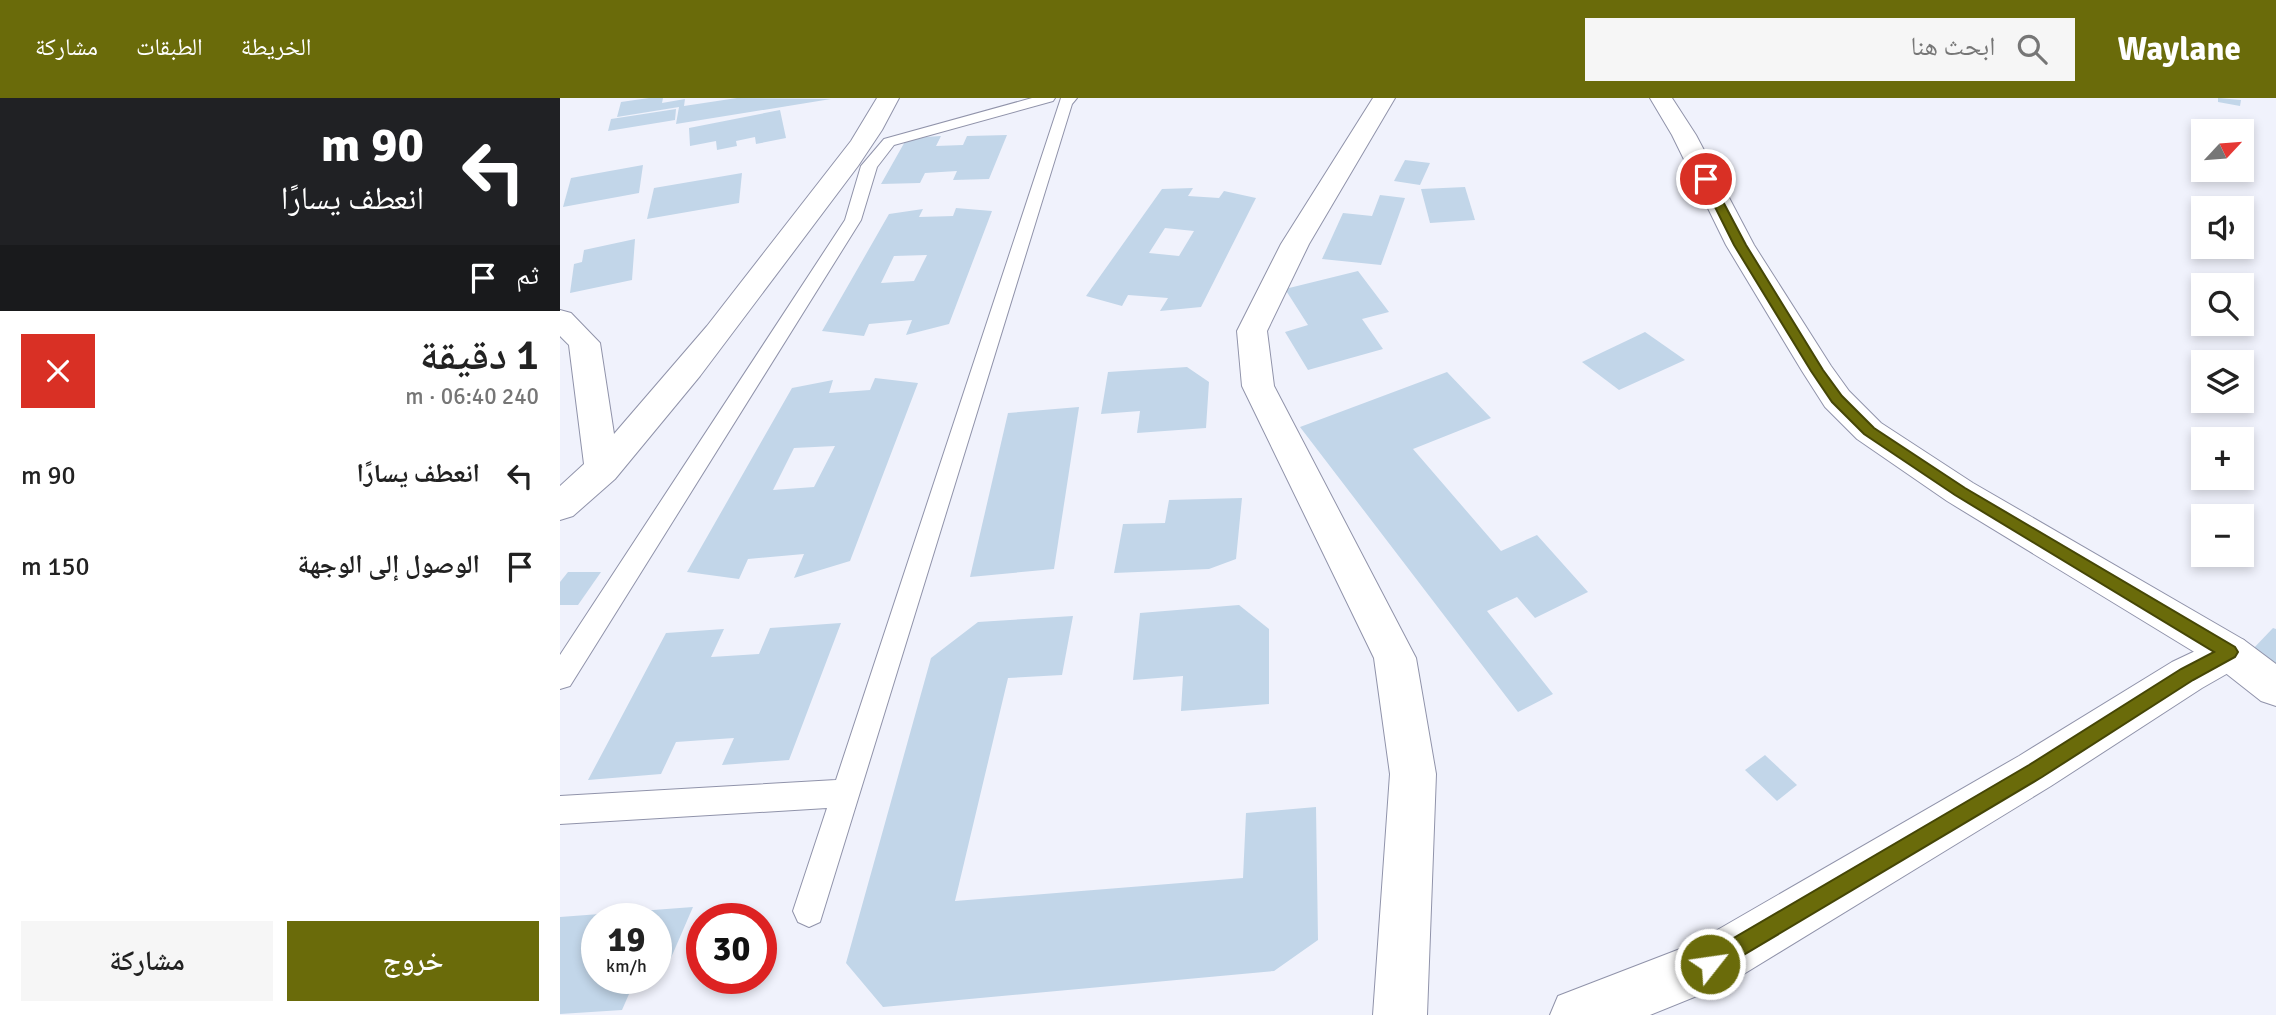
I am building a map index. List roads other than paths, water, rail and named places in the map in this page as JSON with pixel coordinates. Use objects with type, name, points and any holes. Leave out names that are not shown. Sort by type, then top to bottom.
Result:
[{"type":"street","points":[[560,507],[602,470],[705,352],[844,166],[888,98]]},
{"type":"street","points":[[1384,98],[1295,244],[1252,331],[1258,386],[1395,658],[1413,774],[1400,1015]]},
{"type":"street","points":[[1661,98],[1684,135],[1740,245],[1818,371],[1837,399],[1869,431],[1960,492],[2229,652],[2276,688]]},
{"type":"street","points":[[560,319],[584,343],[602,470]]},
{"type":"street","points":[[1577,1015],[1710,964],[2229,652]]},
{"type":"lane","points":[[560,678],[853,220],[869,166],[889,142],[1048,98]]},
{"type":"lane","points":[[810,911],[1065,102],[1070,98]]},
{"type":"lane","points":[[560,810],[846,793]]}]
